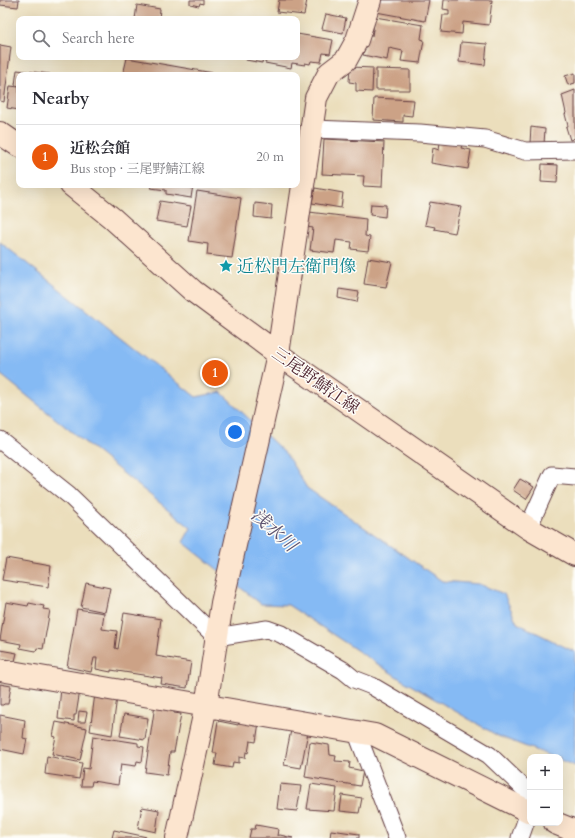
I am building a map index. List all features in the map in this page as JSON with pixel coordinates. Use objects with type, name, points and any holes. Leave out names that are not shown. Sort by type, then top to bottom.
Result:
[{"type":"street","points":[[177,838],[206,706],[222,603],[276,364],[313,129],[316,98],[329,73],[346,60],[357,40],[370,0]]},
{"type":"street","points":[[313,129],[420,133],[478,139],[525,151],[575,150]]},
{"type":"street","points":[[0,133],[16,144]]},
{"type":"street","name":"三尾野鯖江線","points":[[75,188],[112,218],[276,364],[528,528],[575,555]]},
{"type":"street","points":[[0,440],[69,495],[216,637]]},
{"type":"street","points":[[528,528],[552,475],[575,477]]},
{"type":"street","points":[[216,637],[267,629],[281,634],[343,670],[354,679],[372,686],[489,755],[527,791]]},
{"type":"street","points":[[0,670],[375,735],[527,811]]},
{"type":"street","points":[[356,731],[397,838]]},
{"type":"street","points":[[520,838],[527,820]]},
{"type":"water","name":"浅水川","points":[[0,242],[196,397],[221,392],[286,454],[307,488],[442,581],[479,584],[504,594],[517,623],[575,652],[575,766],[563,761],[563,754],[545,754],[498,736],[402,680],[288,605],[261,604],[183,542],[191,528],[0,374]]},
{"type":"building","points":[[0,0],[19,0],[18,7],[0,5]]},
{"type":"building","points":[[190,0],[203,0],[203,4],[200,3],[199,6],[190,4]]},
{"type":"building","points":[[279,0],[307,0],[304,15],[277,12]]},
{"type":"building","points":[[378,0],[429,0],[425,21],[376,12]]},
{"type":"building","points":[[444,0],[492,0],[489,25],[463,22],[462,34],[441,32],[443,15],[449,15],[449,10],[443,9]]},
{"type":"building","points":[[137,5],[160,9],[159,16],[135,16]]},
{"type":"building","points":[[326,14],[346,18],[343,33],[322,29]]},
{"type":"building","points":[[375,17],[423,25],[421,39],[424,40],[420,63],[401,61],[403,51],[389,48],[387,60],[363,55],[367,36],[372,36]]},
{"type":"building","points":[[300,34],[333,40],[330,54],[323,53],[321,62],[311,61],[310,64],[305,63],[305,65],[292,63],[291,68],[265,63],[266,60],[300,60]]},
{"type":"building","points":[[461,42],[487,44],[485,65],[459,62]]},
{"type":"building","points":[[0,45],[11,47],[4,102],[0,101]]},
{"type":"building","points":[[127,60],[138,60],[208,72],[124,72]]},
{"type":"building","points":[[246,60],[262,60],[262,63]]},
{"type":"building","points":[[350,67],[373,68],[372,92],[356,91],[356,83],[349,82]]},
{"type":"building","points":[[376,69],[410,70],[410,90],[376,90]]},
{"type":"building","points":[[17,70],[34,72],[17,72]]},
{"type":"building","points":[[575,73],[575,83],[568,85],[565,76]]},
{"type":"building","points":[[10,86],[16,87],[16,110],[7,108]]},
{"type":"building","points":[[575,90],[575,138],[570,140],[566,127],[568,126],[562,95]]},
{"type":"building","points":[[374,98],[414,100],[412,116],[403,115],[403,122],[373,120]]},
{"type":"building","points":[[531,127],[545,129],[544,144],[530,143]]},
{"type":"building","points":[[324,139],[384,142],[382,187],[363,186],[364,176],[322,174]]},
{"type":"building","points":[[440,142],[462,145],[461,148],[471,150],[468,169],[431,163],[433,148],[439,150]]},
{"type":"building","points":[[542,164],[558,165],[557,183],[541,182]]},
{"type":"building","points":[[151,188],[193,188],[191,198],[166,194],[166,190]]},
{"type":"building","points":[[315,188],[343,193],[341,208],[312,203]]},
{"type":"building","points":[[197,191],[241,198],[232,258],[207,255],[208,244],[189,241]]},
{"type":"building","points":[[160,201],[191,206],[187,226],[156,221]]},
{"type":"building","points":[[430,202],[461,207],[455,233],[434,229],[435,227],[425,225]]},
{"type":"building","points":[[255,203],[272,205],[271,219],[254,217]]},
{"type":"building","points":[[371,204],[386,205],[385,217],[370,215]]},
{"type":"building","points":[[309,212],[366,219],[365,236],[370,237],[368,251],[351,249],[352,242],[336,240],[334,253],[310,250],[313,228],[307,227]]},
{"type":"building","points":[[368,258],[392,262],[386,287],[364,284]]},
{"type":"building","points":[[339,289],[359,292],[357,302],[338,298]]},
{"type":"building","points":[[520,479],[534,487],[526,499],[513,490]]},
{"type":"building","points":[[6,558],[51,566],[48,587],[2,580]]},
{"type":"building","points":[[86,583],[110,588],[105,612],[81,607]]},
{"type":"building","points":[[6,602],[28,606],[29,603],[44,606],[43,609],[50,610],[43,649],[37,648],[36,651],[20,648],[21,644],[0,640]]},
{"type":"building","points":[[77,609],[104,613],[102,629],[117,631],[115,648],[118,649],[124,613],[161,619],[156,656],[191,662],[187,688],[161,684],[162,678],[96,669],[97,658],[94,658],[91,672],[67,667]]},
{"type":"building","points":[[0,650],[17,653],[15,661],[0,658]]},
{"type":"building","points":[[0,684],[11,686],[8,704],[0,705]]},
{"type":"building","points":[[61,688],[80,690],[74,721],[58,719]]},
{"type":"building","points":[[95,694],[117,697],[112,735],[90,731]]},
{"type":"building","points":[[155,705],[174,708],[174,713],[181,714],[174,752],[170,752],[167,775],[145,772]]},
{"type":"building","points":[[79,711],[87,712],[85,722],[78,722]]},
{"type":"building","points":[[124,714],[148,718],[145,740],[120,736]]},
{"type":"building","points":[[0,715],[25,720],[23,738],[27,739],[24,754],[0,749]]},
{"type":"building","points":[[218,721],[238,725],[239,722],[259,722],[256,742],[250,741],[248,753],[246,752],[245,758],[239,757],[239,763],[233,762],[232,768],[215,765],[217,753],[213,753]]},
{"type":"building","points":[[56,722],[87,728],[80,760],[52,754],[56,737],[53,736]]},
{"type":"building","points":[[291,730],[308,732],[301,768],[284,765]]},
{"type":"building","points":[[93,736],[138,743],[138,746],[144,747],[142,762],[137,761],[136,766],[121,764],[118,785],[92,781],[91,786],[81,786],[83,768],[89,769]]},
{"type":"building","points":[[310,742],[329,745],[330,755],[336,756],[335,761],[350,762],[349,768],[363,771],[360,786],[305,777]]},
{"type":"building","points":[[47,756],[82,763],[79,779],[45,774]]},
{"type":"building","points":[[280,784],[301,786],[297,811],[277,809]]},
{"type":"building","points":[[311,784],[337,788],[334,811],[307,809]]},
{"type":"building","points":[[342,795],[362,798],[359,813],[340,811]]},
{"type":"building","points":[[142,807],[159,810],[156,832],[138,828]]},
{"type":"building","points":[[256,825],[278,829],[277,836],[280,835],[293,838],[249,838],[251,829],[255,829]]},
{"type":"building","points":[[114,830],[147,837],[112,838]]},
{"type":"building","points":[[331,830],[359,834],[359,838],[330,838]]},
{"type":"place","name":"近松門左衛門像","points":[[226,266]]},
{"type":"place","name":"近松会館","points":[[215,373]]}]
